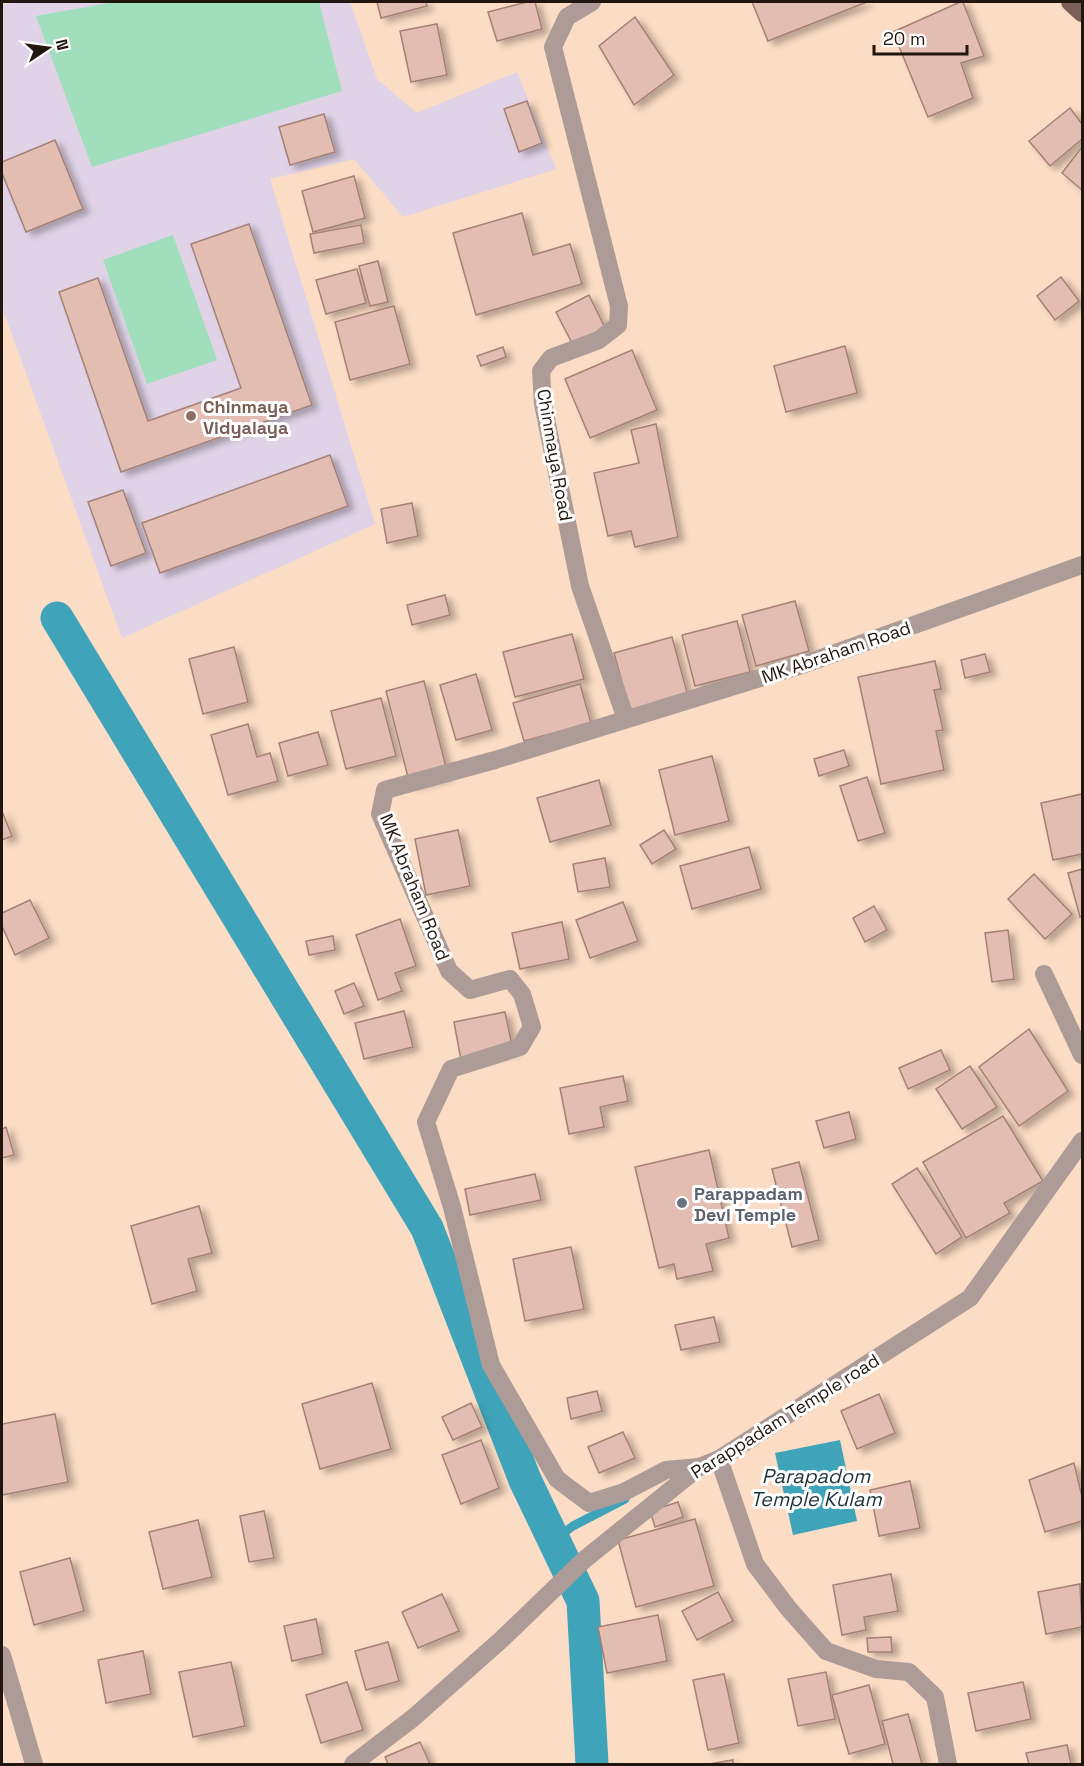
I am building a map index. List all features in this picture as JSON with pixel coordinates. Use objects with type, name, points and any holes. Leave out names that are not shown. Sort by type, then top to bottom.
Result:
[{"type":"main road","points":[[1070,2],[1083,13]]},
{"type":"street","name":"Chinmaya Road","points":[[592,2],[567,17],[554,47],[619,306],[618,325],[599,340],[551,358],[541,371],[543,404],[580,586],[626,719]]},
{"type":"street","name":"MK Abraham Road","points":[[699,1467],[666,1470],[624,1492],[589,1503],[557,1479],[491,1365],[452,1207],[426,1122],[451,1069],[520,1047],[532,1027],[522,994],[510,978],[470,990],[449,971],[380,814],[385,790],[799,666],[1083,565]]},
{"type":"street","points":[[1044,974],[1083,1055]]},
{"type":"street","name":"Parappadam Temple road","points":[[353,1764],[413,1718],[502,1639],[584,1560],[699,1467],[719,1459],[970,1298],[1083,1141]]},
{"type":"street","points":[[719,1459],[755,1564],[788,1608],[826,1651],[876,1669],[909,1672],[918,1680],[934,1697],[948,1764]]},
{"type":"street","points":[[2,1655],[34,1764]]},
{"type":"shaded area","name":"Chinmaya Vidyalaya","points":[[20,2],[350,2],[377,79],[417,113],[517,72],[556,169],[403,217],[354,159],[270,179],[375,524],[122,638],[2,307],[2,5]]},
{"type":"green space","points":[[114,2],[319,2],[342,91],[92,167],[36,16]]},
{"type":"green space","points":[[173,235],[217,360],[147,384],[103,260]]},
{"type":"water","name":"Parapadom Temple Kulam","points":[[840,1440],[857,1521],[793,1535],[775,1453]]},
{"type":"building","points":[[377,2],[426,2],[427,6],[381,18]]},
{"type":"building","points":[[535,2],[542,29],[497,41],[488,12]]},
{"type":"building","points":[[752,2],[867,2],[768,41]]},
{"type":"building","points":[[963,2],[984,56],[961,63],[973,98],[928,117],[893,32]]},
{"type":"building","points":[[635,17],[674,75],[634,105],[599,46]]},
{"type":"building","points":[[437,24],[447,75],[411,82],[400,31]]},
{"type":"building","points":[[527,101],[542,143],[519,152],[504,109]]},
{"type":"building","points":[[1070,108],[1082,124],[1082,139],[1050,166],[1029,141]]},
{"type":"building","points":[[324,114],[335,152],[290,165],[279,127]]},
{"type":"building","points":[[55,140],[83,209],[26,232],[2,173],[2,162]]},
{"type":"building","points":[[1082,147],[1082,190],[1062,173]]},
{"type":"building","points":[[354,176],[365,218],[313,232],[302,191]]},
{"type":"building","points":[[522,213],[533,255],[570,244],[582,284],[476,315],[453,233]]},
{"type":"building","name":"Chinmaya Vidyalaya","points":[[249,224],[312,405],[121,472],[59,292],[98,278],[148,421],[241,388],[191,244]]},
{"type":"building","points":[[361,225],[364,243],[314,253],[310,234]]},
{"type":"building","points":[[378,261],[388,302],[370,306],[359,266]]},
{"type":"building","points":[[357,269],[366,303],[326,314],[316,280]]},
{"type":"building","points":[[1061,277],[1079,301],[1055,320],[1037,296]]},
{"type":"building","points":[[589,295],[605,328],[573,345],[556,312]]},
{"type":"building","points":[[394,306],[410,364],[350,380],[335,322]]},
{"type":"building","points":[[845,346],[857,393],[786,412],[774,366]]},
{"type":"building","points":[[503,347],[506,357],[481,366],[477,356]]},
{"type":"building","points":[[632,350],[657,410],[590,438],[565,379]]},
{"type":"building","points":[[656,424],[678,537],[635,547],[631,531],[608,536],[594,473],[639,463],[631,430]]},
{"type":"building","points":[[330,455],[348,506],[160,573],[142,523]]},
{"type":"building","points":[[123,490],[146,553],[111,566],[88,502]]},
{"type":"building","points":[[412,503],[418,536],[387,543],[381,509]]},
{"type":"building","points":[[445,595],[450,615],[412,625],[407,605]]},
{"type":"building","points":[[795,601],[809,651],[756,666],[742,615]]},
{"type":"building","points":[[737,621],[750,672],[695,686],[682,635]]},
{"type":"building","points":[[572,634],[584,679],[515,697],[503,652]]},
{"type":"building","points":[[672,637],[688,696],[630,711],[614,653]]},
{"type":"building","points":[[234,647],[248,702],[203,714],[189,659]]},
{"type":"building","points":[[985,654],[990,672],[965,678],[961,660]]},
{"type":"building","points":[[935,661],[941,689],[934,690],[943,730],[936,731],[944,770],[881,784],[858,677]]},
{"type":"building","points":[[476,674],[492,730],[456,740],[440,685]]},
{"type":"building","points":[[424,681],[448,775],[410,785],[386,691]]},
{"type":"building","points":[[580,684],[591,723],[524,741],[513,703]]},
{"type":"building","points":[[381,698],[396,756],[346,769],[331,711]]},
{"type":"building","points":[[248,724],[257,757],[270,753],[278,781],[228,795],[211,735]]},
{"type":"building","points":[[318,732],[328,765],[288,776],[279,743]]},
{"type":"building","points":[[844,750],[849,766],[819,776],[814,759]]},
{"type":"building","points":[[712,756],[729,821],[675,835],[659,770]]},
{"type":"building","points":[[867,777],[885,833],[858,841],[840,786]]},
{"type":"building","points":[[599,780],[611,825],[550,842],[537,798]]},
{"type":"building","points":[[1082,794],[1082,854],[1053,860],[1041,803]]},
{"type":"building","points":[[2,811],[12,836],[2,840]]},
{"type":"building","points":[[458,830],[470,886],[426,895],[415,839]]},
{"type":"building","points":[[664,830],[676,849],[652,864],[640,845]]},
{"type":"building","points":[[749,847],[761,889],[692,909],[680,866]]},
{"type":"building","points":[[605,858],[610,887],[578,892],[573,864]]},
{"type":"building","points":[[1082,869],[1082,916],[1080,917],[1068,873]]},
{"type":"building","points":[[1034,874],[1072,914],[1045,939],[1008,899]]},
{"type":"building","points":[[30,900],[49,938],[15,955],[2,926],[2,913]]},
{"type":"building","points":[[623,902],[638,941],[590,958],[576,920]]},
{"type":"building","points":[[874,906],[887,930],[865,942],[853,918]]},
{"type":"building","points":[[400,919],[416,966],[395,973],[402,991],[378,1000],[356,935]]},
{"type":"building","points":[[562,922],[569,959],[520,969],[512,933]]},
{"type":"building","points":[[1008,930],[1014,979],[992,982],[985,933]]},
{"type":"building","points":[[333,936],[335,950],[309,955],[306,941]]},
{"type":"building","points":[[354,983],[364,1006],[344,1014],[335,991]]},
{"type":"building","points":[[404,1011],[413,1047],[364,1059],[355,1023]]},
{"type":"building","points":[[505,1012],[513,1050],[461,1060],[454,1022]]},
{"type":"building","points":[[1029,1029],[1068,1091],[1019,1126],[979,1067]]},
{"type":"building","points":[[941,1050],[950,1070],[908,1089],[899,1068]]},
{"type":"building","points":[[970,1066],[997,1107],[962,1129],[936,1089]]},
{"type":"building","points":[[623,1076],[628,1101],[600,1107],[604,1127],[569,1134],[560,1088]]},
{"type":"building","points":[[849,1112],[856,1139],[824,1148],[816,1121]]},
{"type":"building","points":[[1003,1116],[1043,1181],[1004,1203],[1010,1213],[966,1238],[923,1162]]},
{"type":"building","points":[[6,1127],[14,1155],[2,1158],[2,1129]]},
{"type":"building","name":"Parappadam Devi Temple","points":[[709,1150],[729,1238],[706,1244],[713,1271],[677,1279],[674,1264],[659,1268],[635,1167]]},
{"type":"building","points":[[799,1162],[819,1240],[792,1247],[772,1169]]},
{"type":"building","points":[[917,1168],[962,1237],[936,1254],[892,1184]]},
{"type":"building","points":[[535,1174],[541,1200],[470,1215],[465,1189]]},
{"type":"building","points":[[199,1206],[212,1253],[188,1259],[197,1291],[152,1304],[131,1226]]},
{"type":"building","points":[[571,1247],[584,1309],[525,1321],[513,1259]]},
{"type":"building","points":[[714,1317],[720,1342],[681,1350],[675,1325]]},
{"type":"building","points":[[372,1383],[391,1449],[320,1469],[302,1404]]},
{"type":"building","points":[[597,1391],[602,1411],[571,1419],[567,1398]]},
{"type":"building","points":[[879,1394],[895,1433],[857,1449],[841,1411]]},
{"type":"building","points":[[471,1403],[482,1427],[453,1440],[442,1417]]},
{"type":"building","points":[[55,1414],[68,1482],[2,1495],[2,1424]]},
{"type":"building","points":[[623,1432],[635,1458],[599,1473],[588,1447]]},
{"type":"building","points":[[481,1440],[499,1488],[461,1504],[442,1455]]},
{"type":"building","points":[[1074,1463],[1082,1497],[1082,1521],[1045,1532],[1029,1480]]},
{"type":"building","points":[[910,1481],[920,1528],[879,1536],[870,1490]]},
{"type":"building","points":[[678,1502],[683,1517],[655,1527],[650,1511]]},
{"type":"building","points":[[264,1511],[274,1558],[249,1562],[240,1516]]},
{"type":"building","points":[[695,1519],[714,1586],[636,1607],[618,1540]]},
{"type":"building","points":[[198,1520],[212,1577],[163,1589],[149,1532]]},
{"type":"building","points":[[70,1558],[84,1611],[34,1625],[20,1572]]},
{"type":"building","points":[[891,1574],[898,1611],[864,1617],[866,1630],[842,1635],[833,1585]]},
{"type":"building","points":[[1080,1584],[1082,1627],[1046,1634],[1038,1592]]},
{"type":"building","points":[[718,1592],[733,1621],[697,1640],[682,1611]]},
{"type":"building","points":[[442,1594],[459,1631],[418,1648],[402,1612]]},
{"type":"building","points":[[658,1615],[667,1661],[607,1673],[598,1627]]},
{"type":"building","points":[[316,1619],[323,1654],[292,1661],[284,1626]]},
{"type":"building","points":[[891,1637],[892,1652],[868,1652],[867,1638]]},
{"type":"building","points":[[388,1642],[399,1681],[366,1690],[355,1651]]},
{"type":"building","points":[[143,1651],[151,1694],[106,1703],[98,1660]]},
{"type":"building","points":[[231,1662],[245,1726],[193,1737],[179,1672]]},
{"type":"building","points":[[826,1672],[835,1719],[798,1726],[788,1679]]},
{"type":"building","points":[[724,1674],[739,1743],[708,1750],[693,1680]]},
{"type":"building","points":[[347,1682],[363,1730],[321,1743],[306,1695]]},
{"type":"building","points":[[1023,1682],[1031,1719],[976,1731],[968,1693]]},
{"type":"building","points":[[869,1685],[885,1744],[849,1754],[832,1695]]},
{"type":"building","points":[[908,1714],[922,1764],[893,1764],[882,1721]]},
{"type":"building","points":[[420,1742],[430,1764],[388,1764],[385,1757]]},
{"type":"building","points":[[1067,1745],[1071,1764],[1029,1764],[1026,1753]]},
{"type":"building","points":[[733,1760],[733,1764],[709,1764]]},
{"type":"waterway","points":[[57,618],[427,1228],[525,1480],[583,1601],[592,1764]]},
{"type":"waterway","points":[[554,1540],[573,1526],[625,1499]]},
{"type":"place","name":"Chinmaya Vidyalaya","points":[[191,416]]},
{"type":"place","name":"Parappadam Devi Temple","points":[[682,1203]]}]
